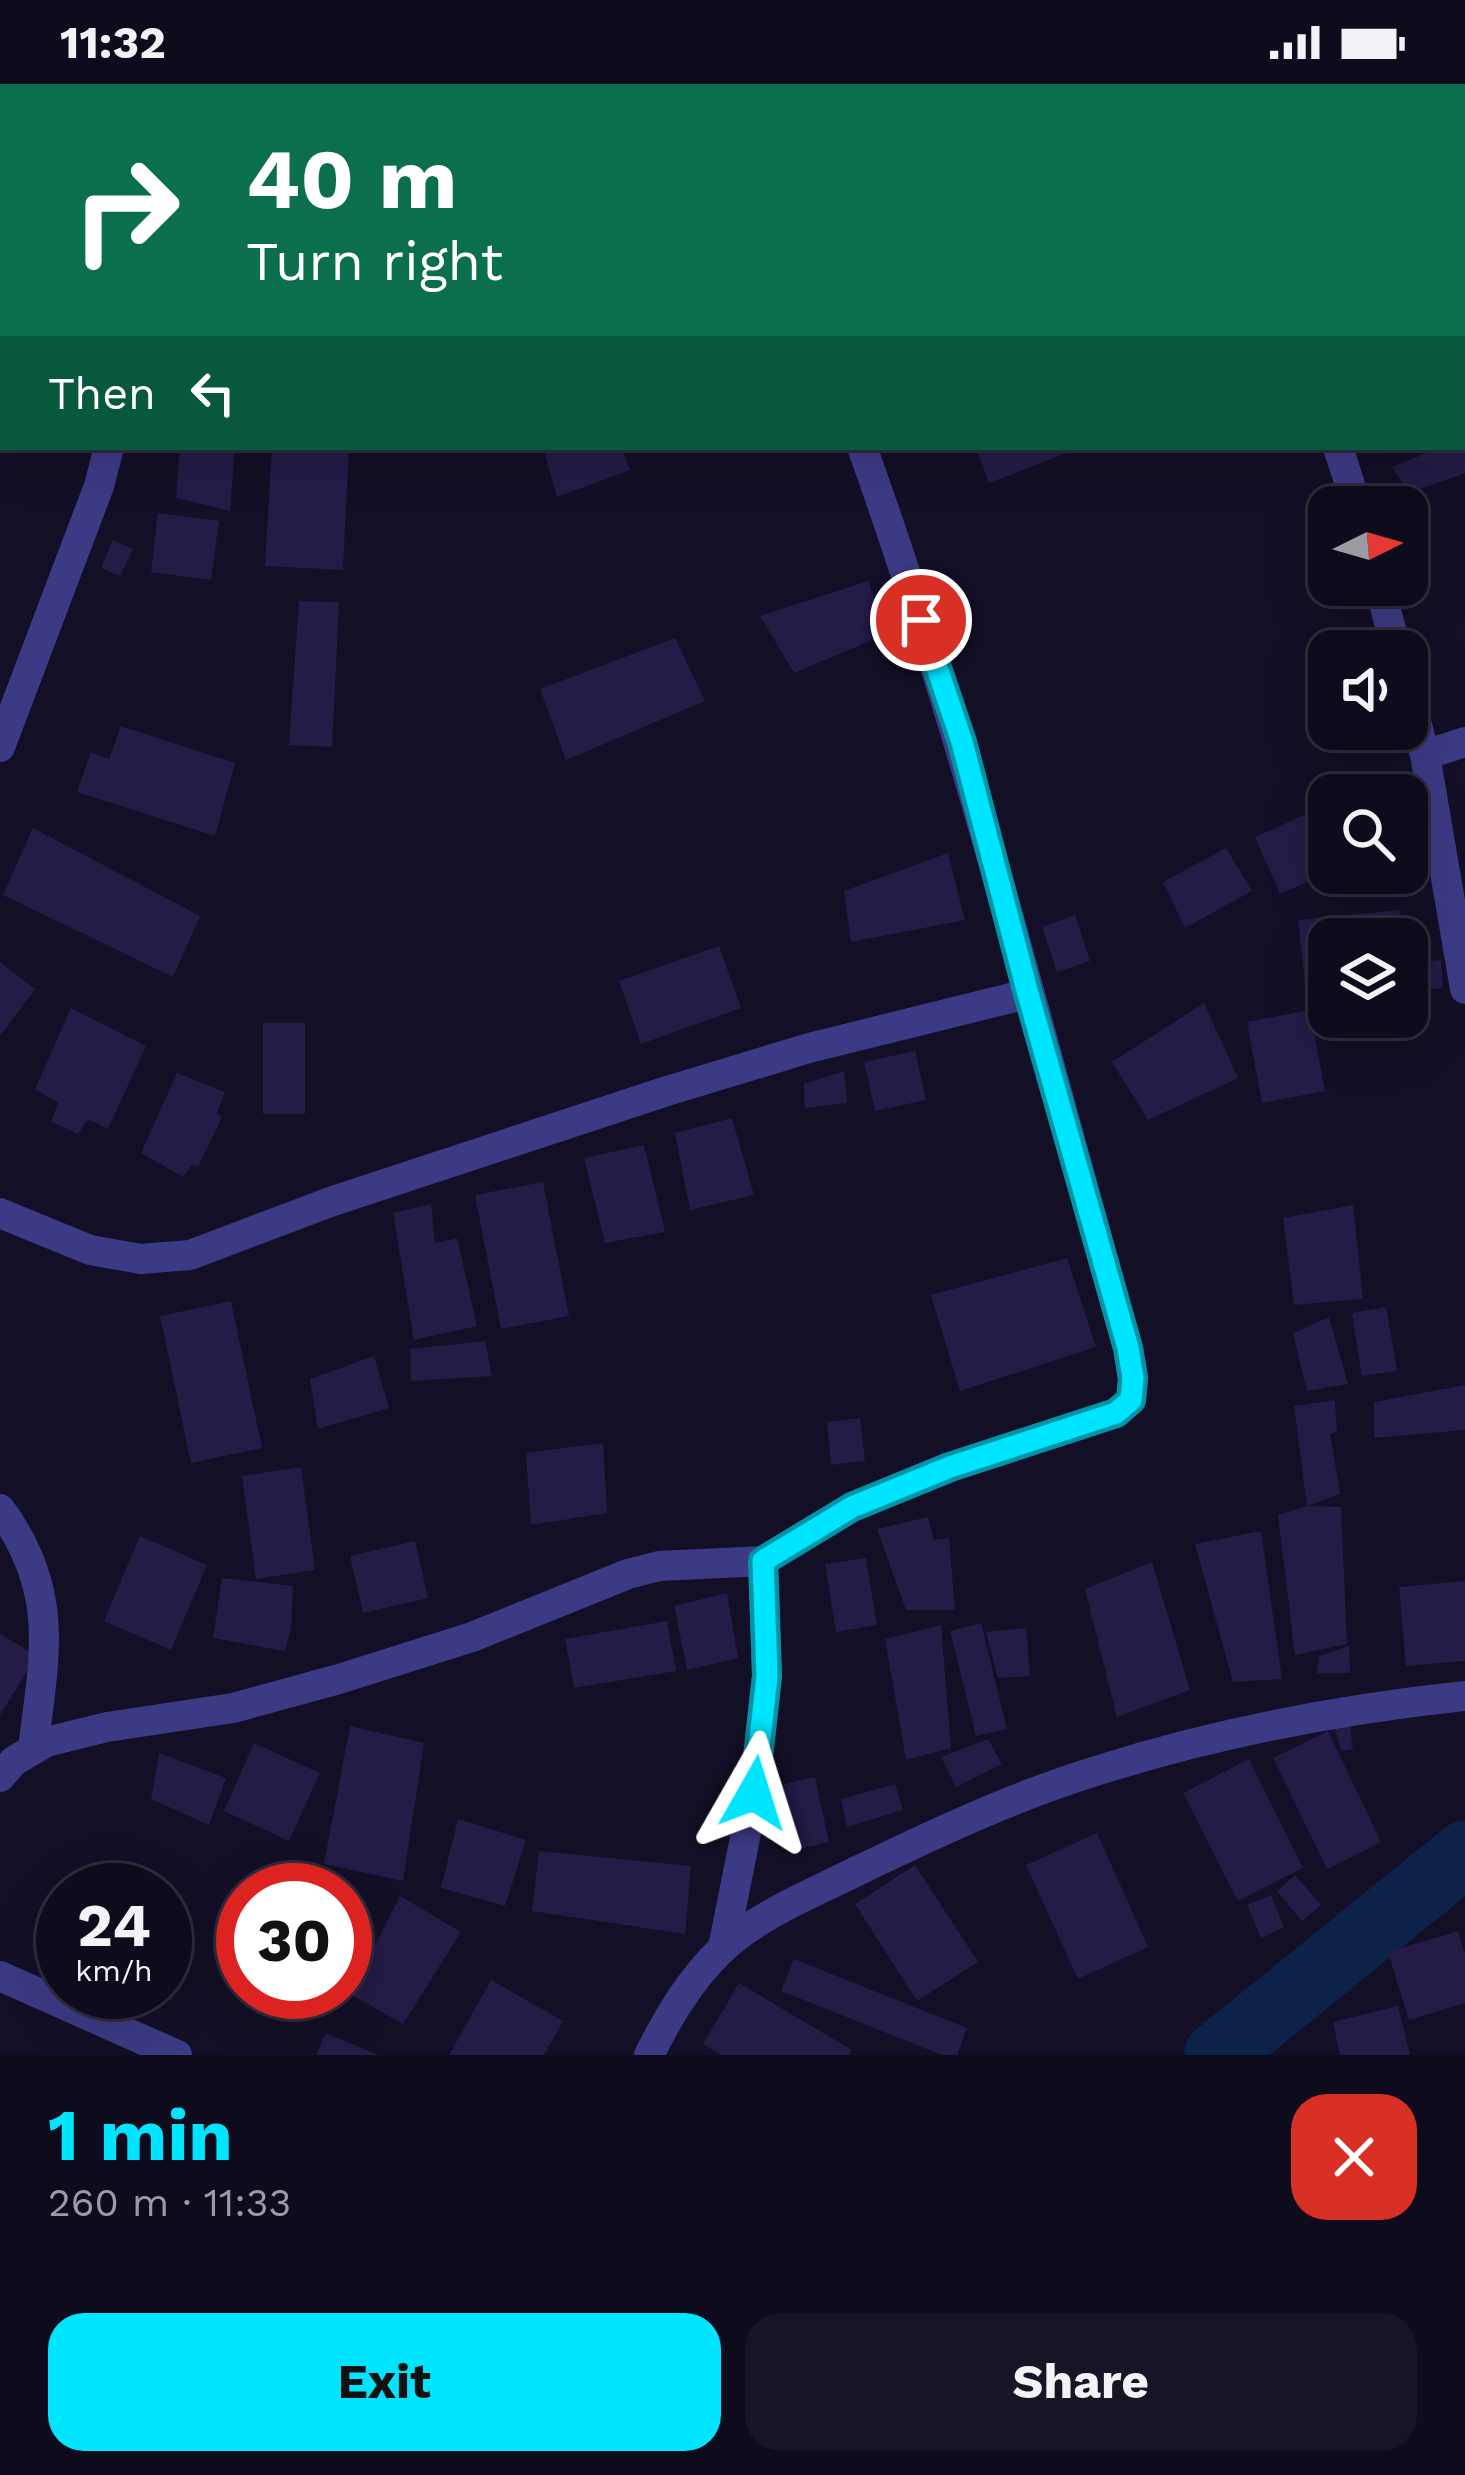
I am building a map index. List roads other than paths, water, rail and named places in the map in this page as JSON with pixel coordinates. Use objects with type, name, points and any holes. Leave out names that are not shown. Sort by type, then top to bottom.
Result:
[{"type":"street","points":[[0,747],[99,487],[108,450]]},
{"type":"street","points":[[0,1777],[34,1748],[107,1726],[233,1708],[339,1679],[472,1637],[628,1574],[659,1566],[763,1561],[852,1507],[950,1467],[1116,1413],[1131,1400],[1128,1348],[962,742],[863,450]]},
{"type":"street","points":[[1339,450],[1350,486]]},
{"type":"street","points":[[1425,755],[1465,742]]},
{"type":"street","points":[[1424,750],[1465,988]]},
{"type":"street","points":[[0,1213],[91,1250],[141,1259],[190,1255],[333,1201],[667,1091],[809,1048],[1028,994]]},
{"type":"street","points":[[0,1509],[16,1530],[41,1586],[45,1659],[34,1748]]},
{"type":"street","points":[[723,1948],[754,1793],[767,1676],[763,1561]]},
{"type":"street","points":[[650,2055],[683,1993],[723,1948],[775,1912],[954,1824],[1098,1770],[1208,1741],[1390,1704],[1465,1696]]},
{"type":"street","points":[[0,1976],[177,2055]]},
{"type":"waterway","points":[[1217,2055],[1465,1854]]}]
